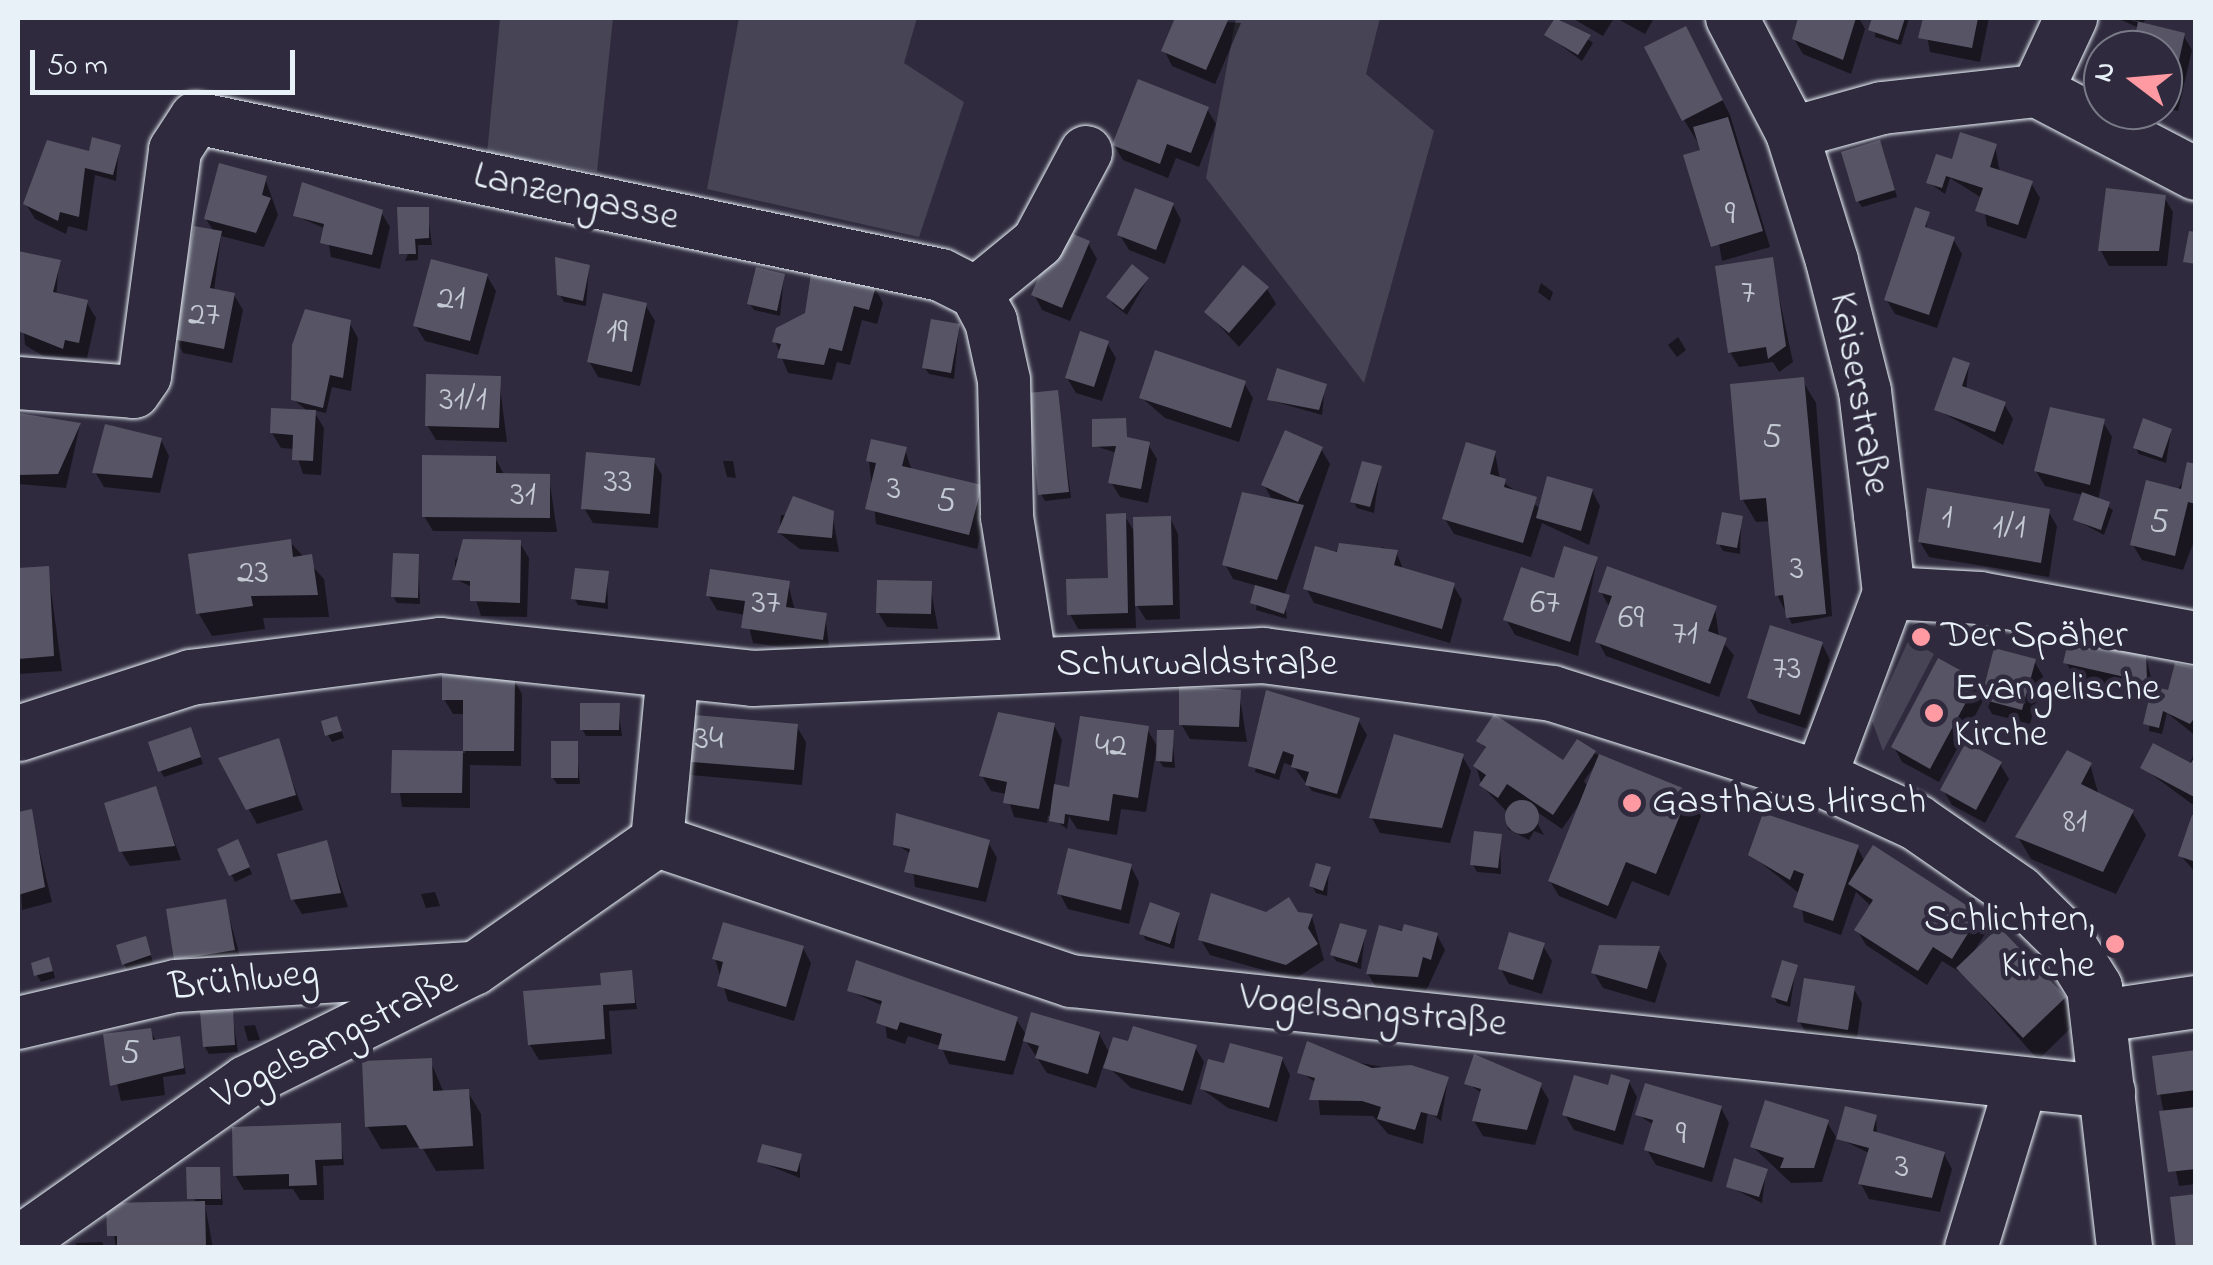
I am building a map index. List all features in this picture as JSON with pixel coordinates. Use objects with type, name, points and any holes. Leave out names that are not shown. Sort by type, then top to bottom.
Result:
[{"type":"main road","name":"Schurwaldstraße","points":[[18,733],[190,677],[388,649],[488,648],[673,673],[1031,666],[1263,656],[1391,666],[1552,693],[1820,778],[1916,822],[2018,892],[2081,960],[2102,1016],[2124,1248]]},
{"type":"street","name":"Kaiserstraße","points":[[1732,18],[1792,133],[1865,392],[1889,593],[1820,778]]},
{"type":"street","points":[[2038,91],[2072,18]]},
{"type":"street","points":[[1792,133],[1882,108],[2038,91],[2196,174]]},
{"type":"street","name":"Lanzengasse","points":[[18,383],[134,392],[145,376],[175,150],[196,118],[909,267],[976,292]]},
{"type":"street","points":[[1031,666],[1007,517],[1004,380],[976,292],[1038,242],[1086,152]]},
{"type":"street","points":[[1889,593],[1980,598],[2196,638]]},
{"type":"street","points":[[657,841],[673,673]]},
{"type":"street","name":"Vogelsangstraße","points":[[18,1243],[246,1082],[474,969],[657,841],[1071,981],[1666,1039],[2020,1088],[2109,1092]]},
{"type":"street","name":"Brühlweg","points":[[18,1023],[176,986],[429,964],[474,969]]},
{"type":"street","points":[[2102,1016],[2196,1002]]},
{"type":"street","points":[[1971,1248],[2020,1088]]},
{"type":"shaded area","points":[[500,18],[613,18],[597,172],[487,154]]},
{"type":"shaded area","points":[[739,18],[917,18],[904,63],[964,102],[919,237],[707,189]]},
{"type":"shaded area","points":[[1236,18],[1380,18],[1366,74],[1434,131],[1364,383],[1206,178]]},
{"type":"shaded area","points":[[1909,639],[1934,654],[1883,751],[1872,721]]},
{"type":"building","points":[[1175,18],[1229,18],[1206,70],[1161,51]]},
{"type":"building","points":[[1555,18],[1591,35],[1578,55],[1544,35]]},
{"type":"building","points":[[1798,18],[1856,18],[1843,60],[1792,39]]},
{"type":"building","points":[[1872,18],[1905,18],[1898,40],[1868,30]]},
{"type":"building","points":[[1923,18],[1978,18],[1972,48],[1918,38]]},
{"type":"building","points":[[2124,18],[2173,30],[2136,30],[2138,22]]},
{"type":"building","points":[[1686,26],[1723,100],[1682,121],[1644,47]]},
{"type":"building","points":[[1138,79],[1209,107],[1191,153],[1167,144],[1160,164],[1112,145]]},
{"type":"building","points":[[1728,117],[1763,231],[1711,247],[1683,155],[1700,150],[1693,127]]},
{"type":"building","points":[[1960,132],[1997,144],[1990,167],[2033,181],[2018,225],[1975,211],[1983,188],[1946,176],[1942,188],[1926,183],[1936,154],[1952,159]]},
{"type":"building","points":[[92,137],[121,145],[113,175],[85,168],[79,217],[60,212],[58,221],[23,204],[47,140],[89,151]]},
{"type":"building","points":[[1880,140],[1895,190],[1856,202],[1841,152]]},
{"type":"building","points":[[219,163],[267,176],[262,195],[271,198],[256,233],[204,219]]},
{"type":"building","points":[[302,182],[383,210],[372,255],[320,243],[324,224],[293,216]]},
{"type":"building","points":[[1135,188],[1174,203],[1156,250],[1117,235]]},
{"type":"building","points":[[2106,188],[2166,195],[2159,251],[2098,251]]},
{"type":"building","points":[[397,207],[429,207],[429,238],[415,239],[416,254],[399,254]]},
{"type":"building","points":[[1915,207],[1930,212],[1925,227],[1955,237],[1929,315],[1884,300]]},
{"type":"building","points":[[194,226],[222,231],[210,288],[235,293],[224,349],[172,339]]},
{"type":"building","points":[[1059,228],[1090,241],[1062,308],[1031,295]]},
{"type":"building","points":[[2189,231],[2196,232],[2196,264],[2183,262]]},
{"type":"building","points":[[18,251],[61,260],[53,292],[88,300],[79,343],[65,340],[63,349],[18,331]]},
{"type":"building","points":[[555,257],[590,265],[583,301],[557,295]]},
{"type":"building","points":[[1773,257],[1786,346],[1768,359],[1766,347],[1728,353],[1715,266]]},
{"type":"building","points":[[431,259],[488,274],[470,341],[413,326]]},
{"type":"building","points":[[1132,264],[1149,278],[1123,310],[1106,297]]},
{"type":"building","points":[[1243,265],[1269,287],[1229,333],[1204,312]]},
{"type":"building","points":[[756,267],[785,274],[777,311],[747,304]]},
{"type":"building","points":[[812,267],[876,286],[869,310],[854,306],[842,351],[829,348],[824,365],[777,358],[781,344],[772,342],[776,328],[805,313]]},
{"type":"building","points":[[603,293],[647,303],[632,372],[587,362]]},
{"type":"building","points":[[305,309],[351,320],[343,378],[330,375],[323,408],[291,400],[292,345]]},
{"type":"building","points":[[931,319],[960,324],[951,373],[922,368]]},
{"type":"building","points":[[1080,331],[1109,341],[1094,387],[1065,378]]},
{"type":"building","points":[[1155,350],[1246,381],[1231,428],[1139,398]]},
{"type":"building","points":[[1953,357],[1970,363],[1962,386],[2006,402],[1995,432],[1934,410]]},
{"type":"building","points":[[1277,368],[1327,384],[1319,410],[1267,400]]},
{"type":"building","points":[[426,374],[501,376],[499,428],[425,426]]},
{"type":"building","points":[[1804,377],[1826,614],[1786,618],[1783,595],[1775,596],[1766,498],[1740,500],[1730,384]]},
{"type":"building","points":[[1058,390],[1069,492],[1038,495],[1028,393]]},
{"type":"building","points":[[2050,407],[2105,419],[2090,485],[2034,471]]},
{"type":"building","points":[[271,408],[316,410],[313,461],[292,460],[293,435],[270,433]]},
{"type":"building","points":[[18,413],[81,423],[58,474],[18,475]]},
{"type":"building","points":[[1126,418],[1127,437],[1150,442],[1141,489],[1108,483],[1116,446],[1092,447],[1092,419]]},
{"type":"building","points":[[2143,418],[2172,429],[2162,458],[2133,448]]},
{"type":"building","points":[[105,424],[162,438],[152,478],[92,473]]},
{"type":"building","points":[[1285,430],[1323,447],[1298,502],[1261,485]]},
{"type":"building","points":[[871,439],[907,447],[902,466],[982,485],[969,535],[865,509],[876,463],[866,461]]},
{"type":"building","points":[[1466,442],[1496,451],[1490,474],[1506,479],[1504,487],[1537,497],[1523,543],[1442,519]]},
{"type":"building","points":[[586,452],[655,458],[650,514],[581,509]]},
{"type":"building","points":[[422,455],[496,456],[496,473],[550,474],[550,518],[422,517]]},
{"type":"building","points":[[1362,461],[1382,466],[1370,507],[1350,502]]},
{"type":"building","points":[[2187,462],[2196,464],[2196,504],[2188,502],[2175,556],[2130,545],[2146,480],[2181,489]]},
{"type":"building","points":[[1547,476],[1593,489],[1581,531],[1536,518]]},
{"type":"building","points":[[1927,488],[2050,509],[2041,563],[1918,542]]},
{"type":"building","points":[[1242,492],[1304,505],[1277,580],[1222,565]]},
{"type":"building","points":[[2082,492],[2110,502],[2101,530],[2073,520]]},
{"type":"building","points":[[793,496],[834,511],[832,538],[777,533]]},
{"type":"building","points":[[1722,512],[1743,516],[1737,548],[1716,544]]},
{"type":"building","points":[[1126,513],[1128,613],[1067,615],[1066,579],[1108,578],[1106,514]]},
{"type":"building","points":[[1171,516],[1173,605],[1135,606],[1133,517]]},
{"type":"building","points":[[291,539],[293,557],[312,554],[318,595],[251,596],[253,606],[196,614],[188,554]]},
{"type":"building","points":[[463,539],[521,540],[520,603],[470,601],[470,581],[452,580]]},
{"type":"building","points":[[1339,543],[1398,550],[1394,565],[1455,583],[1442,629],[1303,589],[1315,546],[1337,552]]},
{"type":"building","points":[[1564,546],[1598,557],[1570,642],[1503,620],[1521,567],[1554,578]]},
{"type":"building","points":[[393,553],[419,554],[418,598],[391,597]]},
{"type":"building","points":[[49,566],[54,656],[18,659],[18,568]]},
{"type":"building","points":[[1607,566],[1717,606],[1708,631],[1727,638],[1710,684],[1595,642],[1612,596],[1598,592]]},
{"type":"building","points":[[575,568],[609,571],[605,603],[571,599]]},
{"type":"building","points":[[710,569],[790,581],[786,607],[827,613],[823,640],[741,628],[745,601],[706,596]]},
{"type":"building","points":[[877,580],[932,581],[931,614],[876,613]]},
{"type":"building","points":[[1255,585],[1290,595],[1284,614],[1250,603]]},
{"type":"building","points":[[1770,625],[1823,642],[1800,715],[1747,698]]},
{"type":"building","points":[[2070,634],[2146,652],[2147,682],[2063,663]]},
{"type":"building","points":[[1994,648],[2036,659],[2022,710],[1981,699]]},
{"type":"building","name":"Evangelische Kirche","points":[[1938,658],[1978,680],[1930,769],[1891,747]]},
{"type":"building","points":[[2175,663],[2196,668],[2196,716],[2190,724],[2163,711],[2159,728],[2143,724],[2152,686],[2168,690]]},
{"type":"building","points":[[442,675],[515,676],[514,751],[463,751],[463,700],[442,700]]},
{"type":"building","points":[[1179,687],[1241,690],[1239,727],[1179,725]]},
{"type":"building","points":[[1266,690],[1360,718],[1337,794],[1305,785],[1309,772],[1291,767],[1294,755],[1283,751],[1275,774],[1248,766]]},
{"type":"building","points":[[580,703],[620,703],[619,730],[580,730]]},
{"type":"building","points":[[998,712],[1055,723],[1039,809],[1003,803],[1007,782],[979,776]]},
{"type":"building","points":[[683,714],[798,724],[794,770],[679,761]]},
{"type":"building","points":[[1494,714],[1563,760],[1577,739],[1596,751],[1553,815],[1507,784],[1498,798],[1479,785],[1486,775],[1473,766],[1486,747],[1476,741]]},
{"type":"building","points":[[337,716],[342,731],[325,736],[321,721]]},
{"type":"building","points":[[1080,716],[1149,726],[1138,798],[1113,794],[1109,821],[1065,814],[1064,824],[1049,821],[1054,784],[1069,787]]},
{"type":"building","points":[[191,727],[201,757],[158,772],[148,742]]},
{"type":"building","points":[[1157,730],[1174,730],[1172,762],[1156,761]]},
{"type":"building","points":[[1394,734],[1464,754],[1442,828],[1369,818]]},
{"type":"building","points":[[279,738],[296,795],[246,810],[218,758]]},
{"type":"building","points":[[551,741],[578,741],[578,778],[551,778]]},
{"type":"building","points":[[1966,742],[2002,762],[1976,810],[1940,790]]},
{"type":"building","points":[[2153,743],[2191,763],[2196,754],[2196,798],[2140,768]]},
{"type":"building","points":[[392,750],[463,751],[462,793],[391,793]]},
{"type":"building","points":[[2067,750],[2092,763],[2081,784],[2134,810],[2103,872],[2015,837]]},
{"type":"building","name":"Gasthaus Hirsch","points":[[1599,754],[1690,791],[1656,874],[1626,862],[1608,906],[1548,881]]},
{"type":"building","points":[[156,786],[175,846],[119,852],[104,803]]},
{"type":"building","points":[[1522,800],[1534,805],[1539,817],[1534,829],[1522,834],[1510,829],[1505,817],[1510,805]]},
{"type":"building","points":[[32,809],[45,887],[18,895],[18,812]]},
{"type":"building","points":[[896,813],[990,840],[978,888],[904,872],[910,849],[893,845]]},
{"type":"building","points":[[1763,813],[1859,845],[1833,921],[1793,907],[1804,874],[1794,870],[1790,880],[1748,855]]},
{"type":"building","points":[[2192,815],[2196,816],[2196,862],[2178,856]]},
{"type":"building","points":[[1474,831],[1502,834],[1498,868],[1470,865]]},
{"type":"building","points":[[238,839],[250,867],[229,876],[217,849]]},
{"type":"building","points":[[327,840],[341,893],[291,900],[277,854]]},
{"type":"building","points":[[1873,845],[1980,914],[1952,959],[1933,947],[1918,971],[1854,930],[1873,900],[1848,884]]},
{"type":"building","points":[[1068,848],[1132,864],[1121,910],[1057,894]]},
{"type":"building","points":[[1316,863],[1331,867],[1323,891],[1309,886]]},
{"type":"building","points":[[1211,893],[1266,912],[1289,897],[1298,912],[1313,914],[1308,928],[1318,944],[1286,965],[1198,940]]},
{"type":"building","points":[[226,899],[235,950],[174,960],[166,909]]},
{"type":"building","points":[[1150,902],[1180,913],[1170,944],[1139,934]]},
{"type":"building","points":[[723,922],[804,946],[786,1007],[717,986],[723,962],[712,959]]},
{"type":"building","points":[[1340,923],[1367,930],[1357,963],[1330,955]]},
{"type":"building","points":[[1404,924],[1438,933],[1431,960],[1423,957],[1418,977],[1366,974],[1379,925],[1402,931]]},
{"type":"building","points":[[1999,927],[2066,997],[2023,1038],[1956,968]]},
{"type":"building","points":[[1509,932],[1545,943],[1533,980],[1498,969]]},
{"type":"building","points":[[146,936],[151,955],[122,965],[116,945]]},
{"type":"building","points":[[1599,945],[1660,946],[1647,989],[1591,973]]},
{"type":"building","points":[[49,957],[53,971],[34,976],[31,963]]},
{"type":"building","points":[[856,960],[1018,1017],[1005,1061],[938,1049],[942,1034],[900,1022],[897,1030],[876,1023],[882,1001],[847,991]]},
{"type":"building","points":[[1782,960],[1798,965],[1787,1002],[1771,997]]},
{"type":"building","points":[[632,970],[635,1003],[603,1005],[605,1039],[528,1045],[523,991],[601,985],[600,973]]},
{"type":"building","points":[[1804,978],[1855,986],[1848,1030],[1797,1022]]},
{"type":"building","points":[[233,1010],[235,1045],[203,1047],[200,1012]]},
{"type":"building","points":[[1031,1012],[1100,1032],[1088,1074],[1035,1058],[1039,1046],[1023,1041]]},
{"type":"building","points":[[1133,1026],[1197,1045],[1183,1091],[1103,1068],[1113,1037],[1128,1041]]},
{"type":"building","points":[[151,1028],[153,1040],[180,1036],[184,1068],[110,1086],[103,1034]]},
{"type":"building","points":[[1307,1041],[1372,1068],[1411,1065],[1449,1077],[1437,1116],[1421,1112],[1415,1130],[1377,1119],[1381,1107],[1362,1101],[1309,1100],[1315,1078],[1297,1073]]},
{"type":"building","points":[[1230,1043],[1283,1057],[1269,1108],[1200,1089],[1208,1059],[1224,1063]]},
{"type":"building","points":[[2196,1050],[2196,1090],[2157,1095],[2152,1056]]},
{"type":"building","points":[[1474,1054],[1542,1083],[1527,1130],[1472,1121],[1481,1089],[1464,1084]]},
{"type":"building","points":[[432,1058],[433,1091],[469,1089],[473,1146],[420,1149],[406,1125],[365,1127],[362,1061]]},
{"type":"building","points":[[1611,1074],[1630,1080],[1615,1131],[1562,1115],[1574,1075],[1608,1085]]},
{"type":"building","points":[[1645,1083],[1722,1106],[1704,1168],[1644,1150],[1653,1120],[1635,1115]]},
{"type":"building","points":[[1765,1100],[1829,1120],[1814,1168],[1780,1168],[1784,1158],[1750,1147]]},
{"type":"building","points":[[1845,1106],[1877,1115],[1873,1131],[1945,1152],[1932,1198],[1858,1184],[1869,1148],[1836,1139]]},
{"type":"building","points":[[2196,1107],[2196,1169],[2168,1172],[2159,1111]]},
{"type":"building","points":[[341,1123],[342,1159],[315,1160],[317,1185],[289,1186],[289,1174],[233,1176],[232,1127]]},
{"type":"building","points":[[762,1144],[802,1154],[797,1172],[757,1162]]},
{"type":"building","points":[[1734,1158],[1768,1169],[1759,1197],[1726,1187]]},
{"type":"building","points":[[186,1167],[220,1167],[221,1199],[187,1199]]},
{"type":"building","points":[[2196,1194],[2196,1248],[2176,1248],[2170,1197]]},
{"type":"building","points":[[205,1201],[206,1248],[117,1248],[117,1236],[107,1236],[106,1203]]},
{"type":"place","name":"Der Späher","points":[[1921,637]]},
{"type":"place","name":"Evangelische Kirche","points":[[1934,713]]},
{"type":"place","name":"Gasthaus Hirsch","points":[[1632,803]]},
{"type":"place","name":"Schlichten, Kirche","points":[[2115,944]]}]
